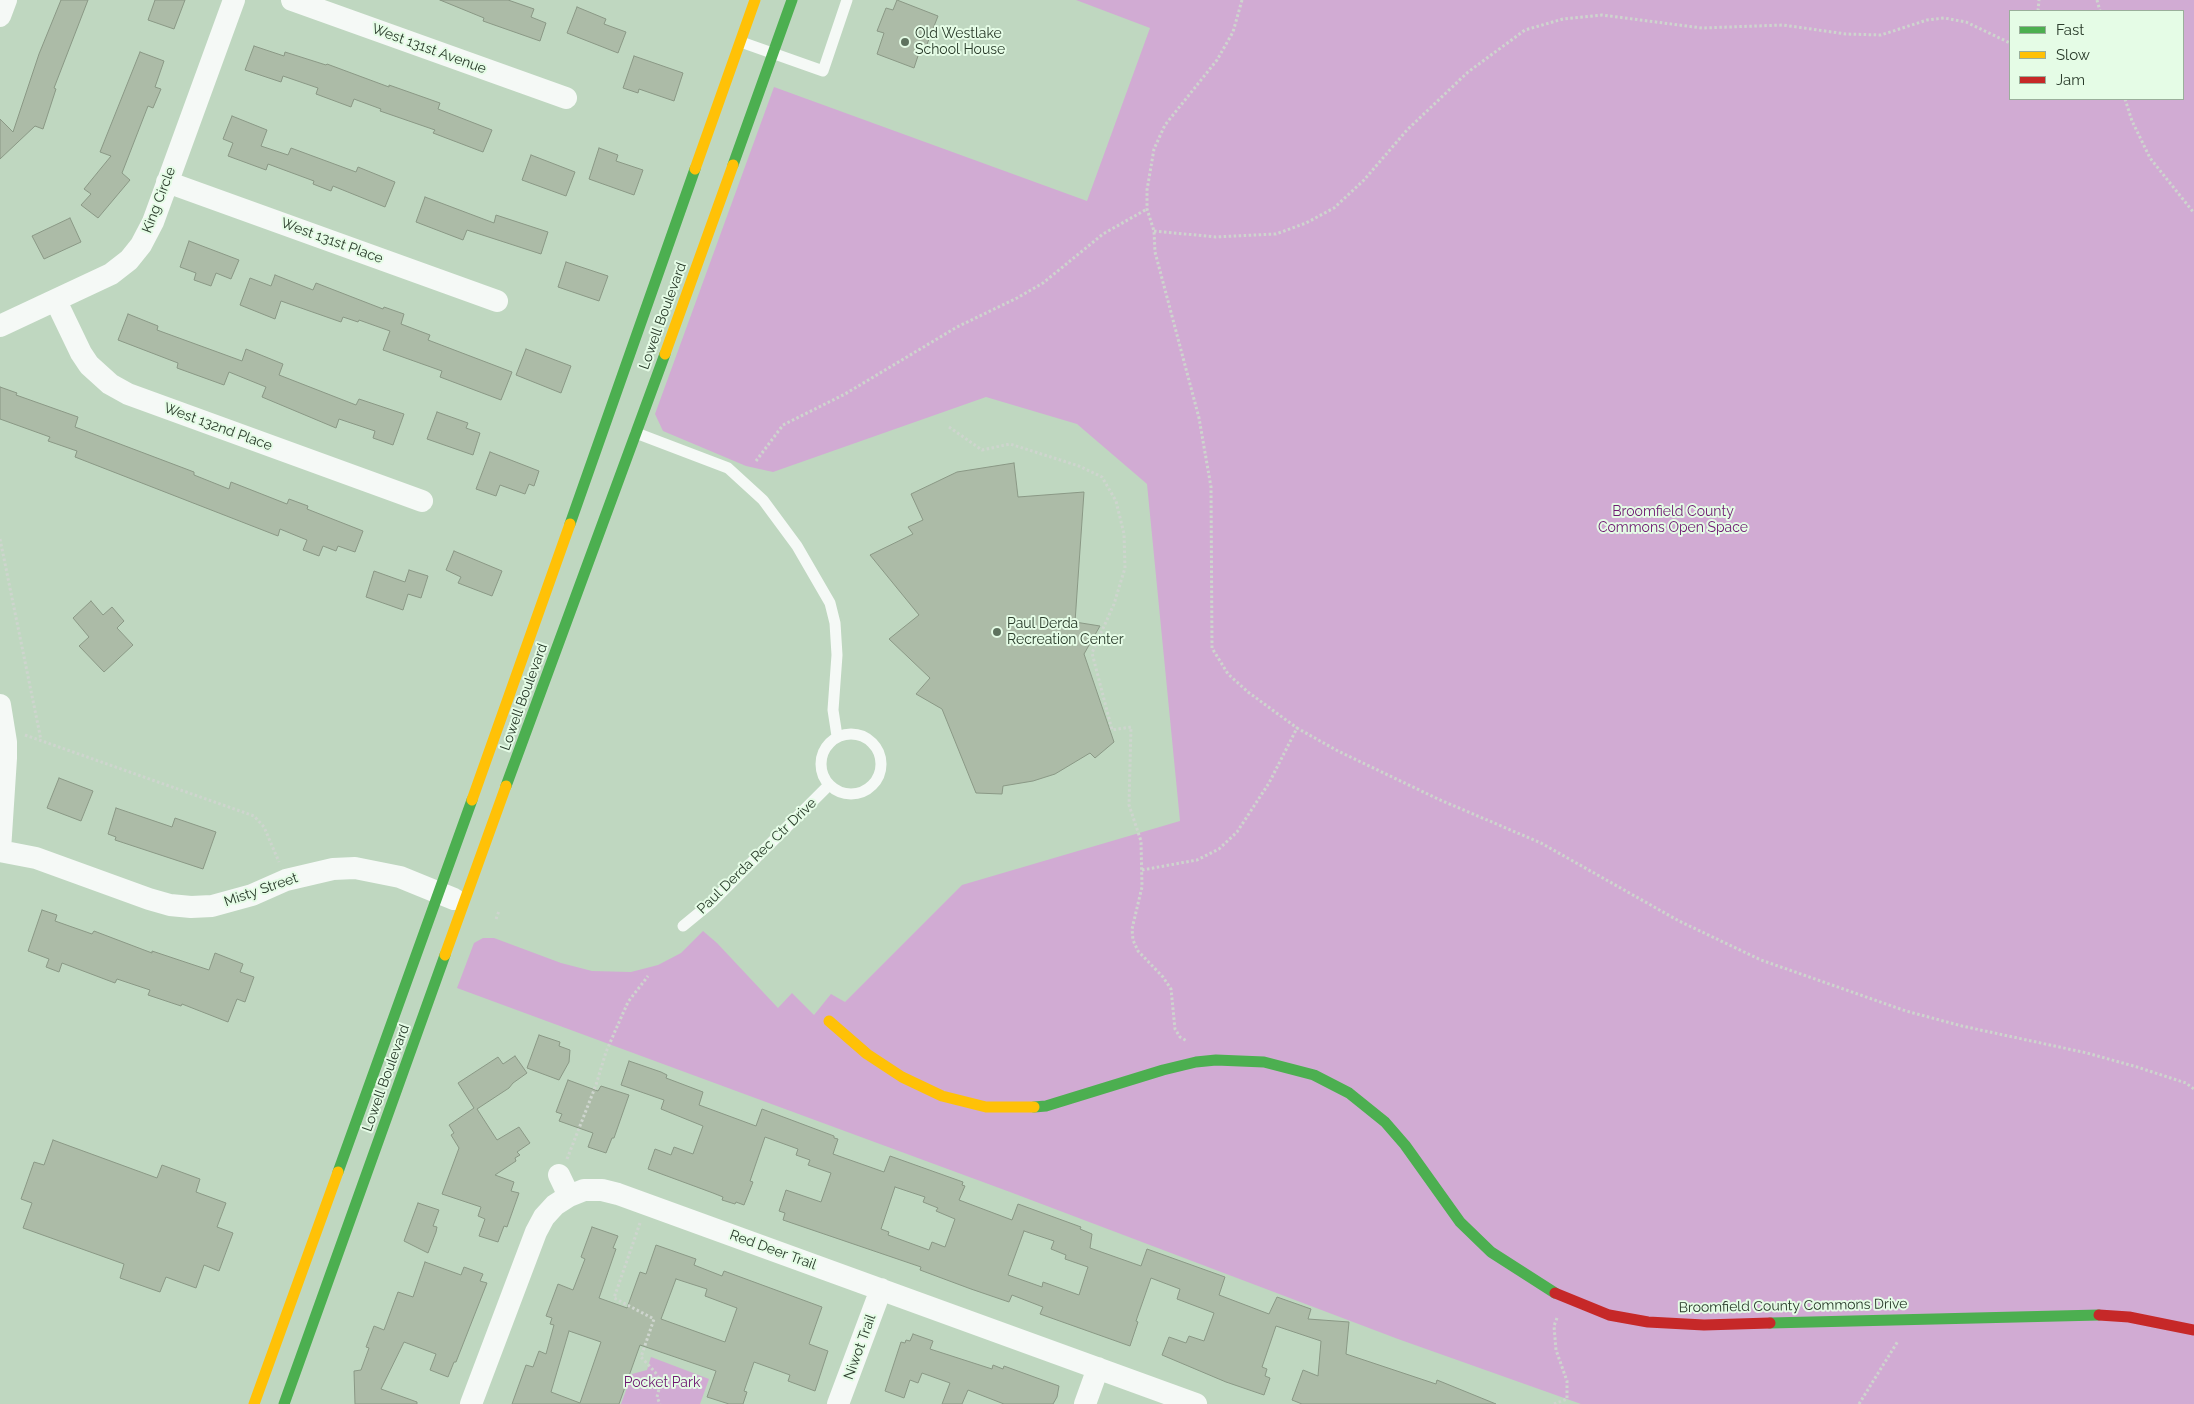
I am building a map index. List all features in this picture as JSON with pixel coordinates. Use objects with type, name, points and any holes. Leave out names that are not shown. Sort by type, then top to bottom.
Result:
[{"type":"main road","name":"Lowell Boulevard","points":[[254,1404],[653,292],[755,0]]},
{"type":"main road","name":"Lowell Boulevard","points":[[284,1404],[631,432],[792,0]]},
{"type":"main road","points":[[620,418],[620,413],[646,336],[653,292]]},
{"type":"main road","name":"Broomfield County Commons Drive","points":[[829,1021],[867,1054],[902,1077],[942,1096],[986,1107],[1023,1108],[1046,1106],[1170,1068],[1216,1060],[1264,1062],[1314,1075],[1349,1093],[1385,1122],[1401,1140],[1460,1222],[1491,1252],[1525,1277],[1564,1298],[1609,1315],[1648,1322],[1687,1325],[2086,1314],[2129,1317],[2194,1330]]},
{"type":"street","points":[[0,16],[6,0]]},
{"type":"street","name":"King Circle","points":[[0,326],[111,274],[129,260],[141,245],[152,222],[234,0]]},
{"type":"street","name":"West 131st Avenue","points":[[292,0],[566,98]]},
{"type":"street","name":"West 131st Place","points":[[167,182],[497,301]]},
{"type":"street","name":"West 132nd Place","points":[[56,301],[81,352],[90,365],[110,384],[128,394],[422,502]]},
{"type":"street","points":[[0,705],[6,758],[0,850]]},
{"type":"street","name":"Misty Street","points":[[0,850],[36,858],[149,900],[170,905],[191,907],[219,904],[252,895],[286,880],[333,868],[355,868],[400,877],[464,904]]},
{"type":"street","points":[[559,1175],[569,1196]]},
{"type":"street","name":"Red Deer Trail","points":[[471,1404],[536,1232],[549,1211],[569,1196],[584,1190],[602,1190],[647,1204],[1196,1404]]},
{"type":"street","name":"Niwot Trail","points":[[838,1404],[880,1289]]},
{"type":"street","points":[[1085,1404],[1098,1368]]},
{"type":"lane","points":[[740,42],[822,71],[847,0]]},
{"type":"lane","points":[[631,432],[728,468],[763,500],[797,546],[830,603],[837,650],[834,710],[837,736]]},
{"type":"lane","points":[[856,734],[866,737],[873,743],[881,761],[880,772],[876,782],[869,789],[858,793],[843,792],[829,785],[823,777],[822,758],[830,742],[837,736],[856,734]]},
{"type":"lane","name":"Paul Derda Rec Ctr Drive","points":[[684,926],[711,903],[829,785]]},
{"type":"path","points":[[1242,0],[1233,32],[1217,60],[1165,125],[1154,150],[1147,190],[1147,209],[1154,231],[1155,252],[1199,418],[1211,487],[1212,648],[1228,674],[1248,692],[1298,728],[1338,751],[1438,800],[1541,843],[1679,921],[1760,960],[1906,1011],[1962,1026],[2103,1058],[2170,1078],[2194,1089]]},
{"type":"path","points":[[1154,231],[1216,237],[1276,234],[1334,208],[1364,180],[1407,130],[1468,72],[1525,30],[1563,19],[1602,15],[1702,28],[1784,25],[1846,34],[1881,35],[1927,20],[1944,18],[1966,22],[2009,43]]},
{"type":"path","points":[[2125,100],[2132,121],[2150,158],[2194,213]]},
{"type":"path","points":[[756,461],[783,425],[845,394],[957,327],[1017,298],[1043,283],[1103,234],[1147,209]]},
{"type":"path","points":[[949,427],[982,450],[1010,444],[1079,466],[1102,477],[1116,500],[1124,534],[1125,568],[1114,604],[1092,653],[1112,730],[1130,727],[1129,805],[1141,841],[1142,870],[1142,887],[1132,929],[1133,940],[1138,951],[1163,977],[1171,989],[1175,1029],[1180,1037],[1190,1042]]},
{"type":"path","points":[[0,539],[41,740]]},
{"type":"path","points":[[1142,870],[1197,860],[1219,849],[1237,832],[1269,783],[1298,728]]},
{"type":"path","points":[[4,729],[41,740],[254,816],[264,827],[281,868]]},
{"type":"path","points":[[496,919],[499,911]]},
{"type":"path","points":[[559,1175],[575,1141],[606,1052],[625,1008],[648,976]]},
{"type":"path","points":[[647,1204],[614,1298],[654,1319],[640,1357],[661,1381],[657,1397],[660,1404]]},
{"type":"path","points":[[1554,1404],[1567,1399],[1567,1381],[1556,1350],[1554,1326],[1564,1298]]},
{"type":"path","points":[[1859,1404],[1895,1350],[1901,1334],[1902,1319]]},
{"type":"green space","name":"Broomfield County Commons Open Space","points":[[1076,0],[2194,0],[2194,1404],[1581,1404],[1398,1339],[1010,1192],[457,988],[474,943],[483,938],[494,938],[561,963],[592,971],[631,972],[658,965],[681,953],[703,931],[717,943],[778,1008],[792,993],[814,1015],[831,994],[845,1002],[962,885],[1180,821],[1147,484],[1077,424],[986,397],[773,472],[746,466],[663,431],[655,414],[774,87],[1087,201],[1150,28]]},
{"type":"green space","name":"Pocket Park","points":[[651,1357],[709,1379],[700,1404],[621,1404],[632,1374],[647,1370]]},
{"type":"building","points":[[61,0],[88,0],[54,88],[56,89],[43,129],[35,126],[0,159],[0,119],[13,132],[39,54]]},
{"type":"building","points":[[155,0],[185,0],[174,29],[148,20]]},
{"type":"building","points":[[440,0],[508,0],[534,9],[531,17],[546,23],[540,41],[483,21],[484,18]]},
{"type":"building","name":"Old Westlake School House","points":[[897,0],[938,16],[924,52],[920,50],[914,68],[877,54],[884,33],[877,31],[886,8],[893,10]]},
{"type":"building","points":[[577,7],[606,19],[604,24],[626,32],[618,53],[567,33]]},
{"type":"building","points":[[254,46],[284,56],[285,52],[327,64],[389,87],[389,85],[440,103],[438,109],[492,130],[483,152],[433,133],[435,130],[380,111],[381,109],[354,99],[351,107],[316,94],[318,88],[283,76],[281,82],[245,70]]},
{"type":"building","points":[[140,52],[164,61],[155,87],[161,89],[153,108],[148,106],[122,173],[130,180],[98,218],[81,205],[91,194],[84,189],[111,156],[100,152]]},
{"type":"building","points":[[634,56],[683,73],[674,101],[639,89],[638,93],[623,88]]},
{"type":"building","points":[[232,116],[267,130],[261,146],[288,155],[291,148],[356,172],[358,167],[395,182],[385,207],[333,186],[331,191],[313,184],[314,181],[268,164],[266,170],[228,156],[233,143],[223,139]]},
{"type":"building","points":[[599,148],[618,155],[616,161],[643,170],[634,195],[589,179]]},
{"type":"building","points":[[531,155],[575,172],[566,196],[522,180]]},
{"type":"building","points":[[425,197],[494,223],[496,215],[548,232],[541,254],[467,230],[463,240],[416,222]]},
{"type":"building","points":[[70,218],[81,242],[44,259],[32,236]]},
{"type":"building","points":[[189,241],[239,260],[231,279],[216,273],[211,286],[194,280],[196,273],[180,267]]},
{"type":"building","points":[[566,262],[608,276],[599,301],[558,287]]},
{"type":"building","points":[[275,275],[313,290],[316,283],[383,309],[384,307],[404,314],[401,324],[430,335],[428,340],[512,372],[501,400],[440,377],[442,371],[383,350],[390,331],[359,320],[358,322],[343,317],[341,322],[281,301],[275,319],[240,305],[250,278],[271,286]]},
{"type":"building","points":[[128,314],[158,326],[157,330],[242,361],[246,349],[283,364],[279,375],[356,405],[359,399],[404,414],[393,445],[373,438],[375,431],[339,419],[336,428],[262,397],[266,387],[229,372],[224,385],[177,368],[178,363],[118,340]]},
{"type":"building","points":[[526,349],[571,366],[561,393],[516,375]]},
{"type":"building","points":[[0,387],[17,393],[16,395],[78,417],[75,427],[194,472],[194,475],[229,489],[231,482],[287,504],[289,499],[308,506],[307,509],[363,531],[355,552],[338,546],[336,551],[323,546],[319,556],[303,550],[307,540],[280,529],[278,536],[75,457],[77,451],[48,441],[50,437],[0,419]]},
{"type":"building","points":[[437,412],[468,423],[466,428],[480,433],[473,455],[427,439]]},
{"type":"building","points":[[490,452],[539,471],[534,486],[529,484],[525,494],[500,485],[496,496],[476,489]]},
{"type":"building","name":"Paul Derda Recreation Center","points":[[1014,463],[1018,497],[1084,492],[1075,622],[1100,626],[1084,654],[1114,742],[1095,758],[1090,753],[1055,774],[1033,781],[1003,786],[1002,794],[976,793],[942,709],[916,694],[930,678],[889,639],[919,615],[870,555],[913,534],[908,527],[923,520],[911,494],[957,472]]},
{"type":"building","points":[[454,551],[502,571],[492,596],[458,583],[461,577],[446,570]]},
{"type":"building","points":[[409,570],[428,576],[421,598],[408,594],[403,610],[366,597],[374,571],[405,582]]},
{"type":"building","points":[[91,601],[103,615],[112,607],[124,621],[117,628],[133,645],[104,672],[79,646],[89,637],[73,618]]},
{"type":"building","points":[[59,778],[93,791],[81,821],[47,808]]},
{"type":"building","points":[[116,808],[172,827],[175,818],[216,832],[203,869],[115,840],[116,837],[108,834]]},
{"type":"building","points":[[42,910],[57,915],[55,921],[92,934],[94,931],[152,953],[152,951],[209,970],[215,953],[243,964],[240,972],[254,977],[245,1002],[237,999],[228,1022],[182,1004],[181,1006],[148,995],[150,990],[117,979],[115,983],[62,963],[59,972],[46,967],[49,959],[28,951]]},
{"type":"building","points":[[539,1035],[560,1042],[559,1046],[570,1050],[569,1062],[559,1080],[527,1068]]},
{"type":"building","points":[[515,1056],[527,1073],[509,1088],[477,1109],[497,1140],[519,1127],[530,1143],[517,1152],[520,1155],[515,1158],[516,1161],[495,1175],[514,1182],[511,1191],[519,1193],[507,1227],[504,1226],[498,1242],[479,1236],[485,1219],[478,1216],[481,1207],[442,1194],[459,1148],[451,1135],[454,1133],[449,1125],[474,1108],[458,1083],[498,1057],[503,1064]]},
{"type":"building","points":[[629,1061],[661,1072],[667,1075],[666,1078],[703,1092],[699,1105],[756,1126],[762,1109],[834,1136],[834,1138],[838,1139],[833,1154],[884,1172],[890,1156],[963,1182],[962,1185],[965,1186],[959,1200],[1012,1220],[1018,1204],[1081,1227],[1080,1229],[1092,1234],[1090,1248],[1141,1266],[1147,1249],[1225,1277],[1219,1295],[1269,1314],[1277,1297],[1311,1309],[1308,1319],[1349,1322],[1346,1354],[1436,1384],[1437,1380],[1496,1404],[1302,1404],[1292,1400],[1303,1370],[1318,1376],[1321,1341],[1276,1326],[1262,1367],[1267,1369],[1265,1376],[1270,1378],[1264,1395],[1226,1382],[1162,1355],[1169,1337],[1186,1343],[1189,1336],[1204,1341],[1214,1313],[1177,1299],[1180,1289],[1151,1278],[1136,1321],[1138,1322],[1130,1346],[1040,1314],[1043,1307],[1012,1295],[1009,1302],[971,1289],[920,1270],[921,1267],[783,1220],[785,1213],[779,1211],[786,1190],[821,1202],[831,1173],[808,1165],[810,1160],[796,1155],[798,1149],[765,1137],[750,1181],[753,1182],[744,1205],[722,1200],[723,1197],[648,1169],[655,1149],[671,1155],[674,1147],[693,1154],[703,1126],[661,1109],[664,1100],[621,1085]],"holes":[[[895,1187],[925,1197],[923,1202],[938,1208],[936,1211],[955,1219],[945,1247],[932,1242],[929,1250],[888,1235],[889,1232],[881,1229]],[[1024,1231],[1054,1241],[1051,1249],[1066,1255],[1065,1259],[1088,1267],[1079,1295],[1043,1282],[1042,1287],[1008,1275]]]},
{"type":"building","points":[[568,1080],[598,1091],[601,1086],[629,1095],[614,1138],[612,1138],[606,1153],[588,1147],[593,1133],[559,1121],[562,1114],[556,1112]]},
{"type":"building","points":[[53,1140],[157,1178],[162,1165],[200,1179],[196,1192],[226,1203],[217,1227],[233,1233],[219,1271],[204,1265],[196,1288],[166,1277],[160,1292],[120,1278],[124,1264],[23,1228],[32,1203],[21,1199],[34,1162],[44,1165]]},
{"type":"building","points":[[418,1203],[439,1210],[433,1226],[437,1227],[436,1232],[428,1253],[404,1241]]},
{"type":"building","points":[[592,1227],[618,1236],[613,1248],[616,1249],[599,1298],[627,1308],[640,1272],[646,1274],[656,1245],[696,1259],[694,1265],[722,1276],[724,1271],[822,1307],[809,1344],[828,1351],[815,1391],[788,1381],[790,1375],[754,1362],[744,1391],[747,1392],[743,1404],[729,1404],[707,1397],[716,1371],[640,1345],[619,1404],[512,1404],[526,1365],[533,1367],[539,1351],[546,1354],[554,1325],[550,1324],[552,1318],[546,1316],[558,1284],[573,1290],[585,1259],[581,1257]],"holes":[[[676,1279],[707,1289],[705,1296],[737,1308],[725,1342],[661,1319]],[[569,1331],[601,1342],[580,1403],[551,1392]]]},
{"type":"building","points":[[425,1262],[461,1275],[464,1267],[483,1274],[480,1281],[487,1283],[456,1362],[454,1362],[448,1377],[430,1370],[436,1354],[404,1342],[381,1389],[417,1402],[417,1404],[355,1404],[354,1371],[361,1370],[369,1348],[366,1347],[374,1326],[384,1330],[398,1292],[413,1297]]},
{"type":"building","points":[[913,1334],[933,1341],[930,1349],[992,1369],[993,1365],[1003,1369],[1004,1366],[1059,1386],[1057,1397],[1053,1404],[1004,1404],[968,1390],[962,1404],[942,1404],[950,1383],[922,1373],[918,1383],[910,1380],[904,1398],[885,1391],[901,1342],[910,1341]]},
{"type":"traffic: fast","points":[[733,165],[792,0]]},
{"type":"traffic: fast","points":[[570,524],[695,169]]},
{"type":"traffic: fast","points":[[506,786],[665,354]]},
{"type":"traffic: fast","points":[[338,1172],[472,800]]},
{"type":"traffic: fast","points":[[284,1404],[445,955]]},
{"type":"traffic: fast","points":[[1034,1107],[1046,1106],[1163,1070],[1196,1062],[1216,1060],[1264,1062],[1314,1075],[1349,1093],[1385,1122],[1405,1145],[1460,1222],[1491,1252],[1555,1293]]},
{"type":"traffic: fast","points":[[1770,1323],[2099,1315]]},
{"type":"traffic: slow","points":[[695,169],[755,0]]},
{"type":"traffic: slow","points":[[665,354],[733,165]]},
{"type":"traffic: slow","points":[[472,800],[570,524]]},
{"type":"traffic: slow","points":[[445,955],[506,786]]},
{"type":"traffic: slow","points":[[829,1021],[867,1054],[902,1077],[942,1096],[986,1107],[1034,1107]]},
{"type":"traffic: slow","points":[[254,1404],[338,1172]]},
{"type":"traffic: jam","points":[[1555,1293],[1609,1315],[1648,1322],[1704,1325],[1770,1323]]},
{"type":"traffic: jam","points":[[2099,1315],[2129,1317],[2194,1330]]},
{"type":"place","name":"Old Westlake School House","points":[[905,42]]},
{"type":"place","name":"Paul Derda Recreation Center","points":[[997,632]]}]
